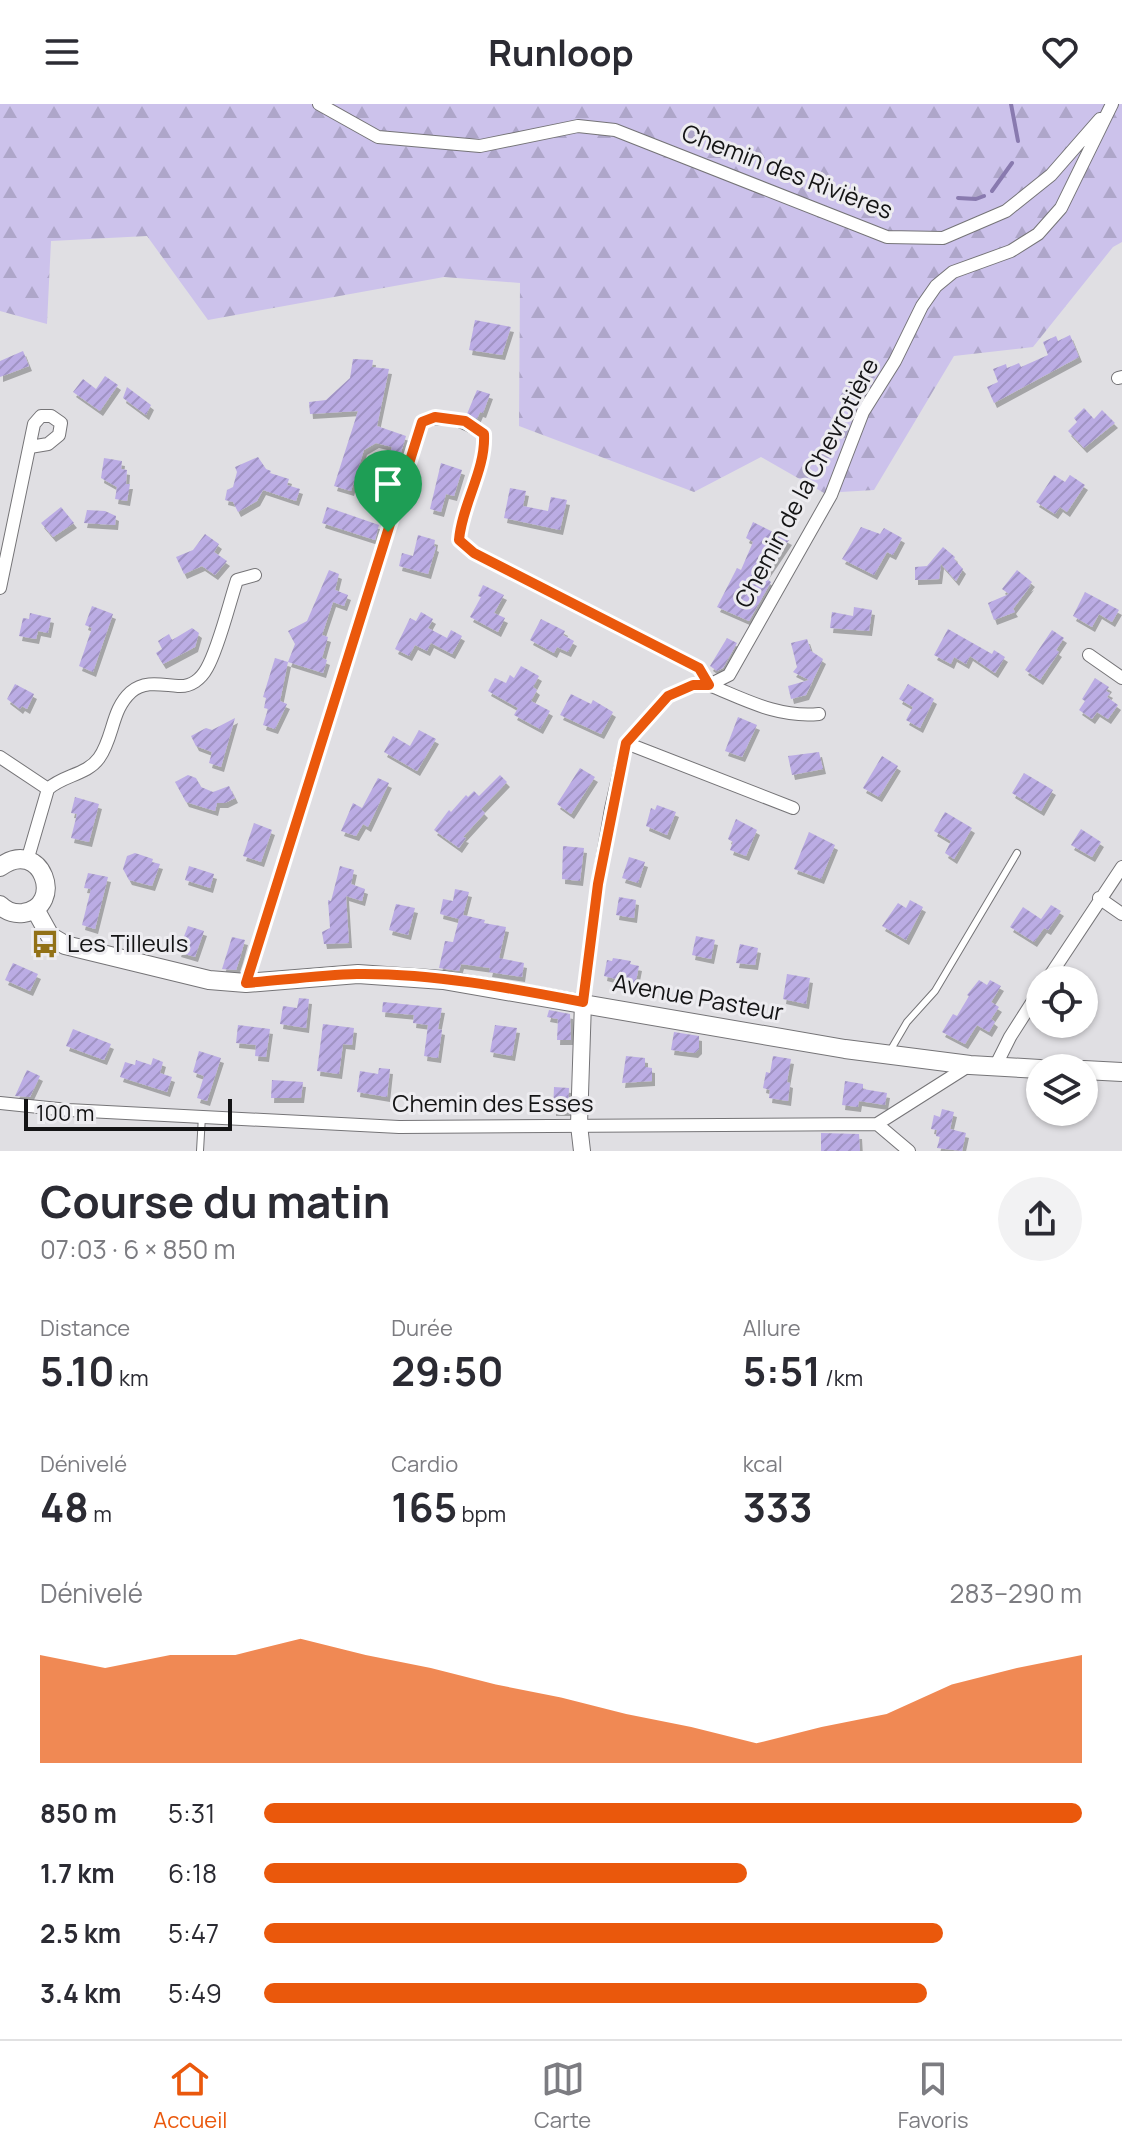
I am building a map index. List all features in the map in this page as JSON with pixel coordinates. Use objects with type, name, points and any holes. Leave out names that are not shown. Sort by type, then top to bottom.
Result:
[{"type":"main road","points":[[0,866],[16,859],[27,861],[41,869],[46,883],[43,900],[35,909],[13,913],[0,905]]},
{"type":"main road","name":"Avenue Pasteur","points":[[35,909],[50,936],[65,945],[209,980],[246,983],[358,974],[443,980],[888,1054],[970,1065],[1026,1068]]},
{"type":"main road","points":[[1098,1071],[1122,1072]]},
{"type":"street","name":"Chemin des Rivières","points":[[319,104],[378,137],[422,141],[480,146],[578,126],[615,130],[887,237],[943,238],[1006,211],[1051,175],[1111,106]]},
{"type":"street","name":"Chemin de la Chevrotière","points":[[626,743],[668,696],[693,685],[709,685],[729,675],[831,495],[863,412],[895,361],[929,296],[953,272],[1011,251],[1038,234],[1061,208],[1111,106]]},
{"type":"street","points":[[246,983],[422,422],[435,417],[465,421],[484,434],[485,450],[461,521],[459,540],[474,553],[699,668],[709,685],[781,713],[796,716],[819,714]]},
{"type":"street","points":[[0,588],[30,447]]},
{"type":"street","points":[[27,861],[48,789],[56,782],[91,767],[101,755],[119,704],[134,689],[153,683],[182,687],[195,682],[207,668],[237,580],[255,575]]},
{"type":"street","points":[[1089,655],[1122,678]]},
{"type":"street","points":[[582,1151],[579,1125],[583,1002],[598,884],[626,743],[793,808]]},
{"type":"street","points":[[0,757],[48,789]]},
{"type":"street","points":[[1056,966],[1122,867]]},
{"type":"street","points":[[1099,898],[1122,914]]},
{"type":"street","points":[[995,1067],[1026,1012]]},
{"type":"street","points":[[909,1151],[877,1124],[970,1065]]},
{"type":"street","name":"Chemin des Esses","points":[[0,1103],[68,1110],[399,1127],[877,1124]]},
{"type":"lane","points":[[888,1054],[907,1022],[935,991],[1017,853]]},
{"type":"lane","points":[[200,1151],[202,1116]]},
{"type":"green space","points":[[0,104],[1122,104],[1122,242],[1113,247],[1033,347],[954,356],[874,490],[824,493],[761,457],[694,492],[519,426],[520,283],[444,277],[208,320],[147,236],[51,241],[47,324],[0,311]]},
{"type":"building","points":[[475,320],[511,327],[502,355],[469,350]]},
{"type":"building","points":[[1070,335],[1079,357],[994,403],[987,387],[998,382],[993,369],[1019,363],[1021,367],[1048,355],[1043,342],[1056,336],[1058,341]]},
{"type":"building","points":[[23,351],[29,366],[0,377],[0,361]]},
{"type":"building","points":[[353,359],[373,360],[372,367],[389,369],[377,426],[406,436],[389,492],[379,489],[392,447],[376,443],[364,450],[351,491],[334,486],[358,411],[310,414],[309,402],[326,400],[350,378]]},
{"type":"building","points":[[105,376],[118,385],[100,411],[73,392],[83,379],[96,389]]},
{"type":"building","points":[[127,387],[151,405],[146,415],[123,398]]},
{"type":"building","points":[[477,390],[490,394],[483,413],[480,412],[477,419],[467,414]]},
{"type":"building","points":[[1084,408],[1094,419],[1102,410],[1115,423],[1084,448],[1068,431],[1077,422],[1074,418]]},
{"type":"building","points":[[258,457],[270,473],[289,479],[287,485],[300,489],[296,501],[263,490],[257,501],[238,512],[233,502],[225,500],[227,490],[233,487],[237,472],[235,467]]},
{"type":"building","points":[[104,458],[122,461],[121,469],[127,470],[126,484],[130,484],[127,501],[115,499],[117,487],[101,478]]},
{"type":"building","points":[[441,463],[462,470],[454,496],[446,494],[441,512],[430,509]]},
{"type":"building","points":[[1054,475],[1065,482],[1070,475],[1085,485],[1067,512],[1060,507],[1055,514],[1036,502]]},
{"type":"building","points":[[510,488],[526,491],[523,506],[548,511],[551,497],[567,500],[560,530],[504,518]]},
{"type":"building","points":[[61,507],[74,523],[53,537],[41,523]]},
{"type":"building","points":[[327,507],[379,525],[375,540],[322,523]]},
{"type":"building","points":[[87,510],[105,511],[116,516],[115,525],[84,523]]},
{"type":"building","points":[[753,522],[789,540],[764,577],[771,582],[749,621],[717,607],[737,568],[741,570],[753,542],[746,538]]},
{"type":"building","points":[[861,527],[880,534],[884,528],[902,538],[893,555],[887,552],[874,575],[842,559]]},
{"type":"building","points":[[205,534],[219,544],[214,552],[227,561],[215,575],[202,566],[184,574],[176,557],[193,550]]},
{"type":"building","points":[[418,535],[435,540],[428,574],[399,566],[402,553],[413,556]]},
{"type":"building","points":[[943,547],[963,569],[956,581],[941,564],[939,579],[915,580],[915,567],[927,566]]},
{"type":"building","points":[[329,570],[339,574],[335,590],[348,595],[344,606],[333,602],[322,635],[328,637],[322,658],[327,660],[323,673],[288,662],[295,644],[288,631],[307,621]]},
{"type":"building","points":[[1017,570],[1032,582],[1028,587],[1031,585],[1013,609],[1015,612],[994,620],[988,603],[1009,594],[1002,589]]},
{"type":"building","points":[[483,585],[504,595],[494,613],[505,618],[498,632],[470,617],[481,597],[478,596]]},
{"type":"building","points":[[1085,592],[1119,610],[1112,622],[1099,614],[1092,627],[1073,616]]},
{"type":"building","points":[[92,606],[113,614],[93,672],[79,666],[92,628],[85,625]]},
{"type":"building","points":[[854,607],[872,610],[869,631],[830,628],[832,612],[853,616]]},
{"type":"building","points":[[421,612],[433,619],[428,628],[447,638],[451,630],[462,636],[452,654],[431,643],[427,651],[415,645],[409,656],[395,649],[410,618],[416,621]]},
{"type":"building","points":[[30,613],[51,618],[48,633],[38,631],[36,639],[19,636],[23,618],[29,619]]},
{"type":"building","points":[[541,619],[565,631],[563,635],[574,641],[568,652],[557,647],[554,653],[530,640]]},
{"type":"building","points":[[192,628],[199,633],[195,647],[163,664],[156,653],[162,649],[158,641],[169,634],[172,640]]},
{"type":"building","points":[[948,629],[992,654],[994,650],[1005,657],[995,673],[970,656],[966,664],[954,657],[951,664],[934,655]]},
{"type":"building","points":[[1052,630],[1064,638],[1056,650],[1059,652],[1040,680],[1025,670]]},
{"type":"building","points":[[727,638],[737,643],[723,668],[717,671],[710,666]]},
{"type":"building","points":[[807,639],[811,651],[823,659],[806,695],[791,699],[788,686],[809,680],[793,672],[797,667],[791,643]]},
{"type":"building","points":[[275,658],[288,662],[280,701],[287,704],[275,729],[263,725],[268,709],[264,708],[266,698],[263,697]]},
{"type":"building","points":[[521,666],[539,676],[531,701],[550,711],[540,729],[514,715],[518,708],[488,691],[495,678],[506,683],[510,675],[514,678]]},
{"type":"building","points":[[1095,678],[1109,687],[1107,697],[1118,705],[1108,719],[1097,712],[1092,719],[1079,710]]},
{"type":"building","points":[[15,684],[34,694],[27,709],[22,706],[20,709],[7,699]]},
{"type":"building","points":[[908,684],[934,699],[920,728],[906,720],[913,707],[899,699]]},
{"type":"building","points":[[571,694],[591,704],[593,700],[613,712],[601,734],[560,715]]},
{"type":"building","points":[[738,717],[757,725],[742,757],[725,751]]},
{"type":"building","points":[[235,718],[221,767],[209,763],[212,752],[196,746],[191,736]]},
{"type":"building","points":[[419,730],[436,739],[417,771],[384,752],[393,736],[410,746]]},
{"type":"building","points":[[819,752],[823,769],[792,775],[788,756]]},
{"type":"building","points":[[882,756],[898,766],[879,797],[863,788]]},
{"type":"building","points":[[580,768],[595,777],[571,814],[557,804]]},
{"type":"building","points":[[1024,773],[1053,790],[1041,811],[1012,793]]},
{"type":"building","points":[[188,775],[196,778],[201,787],[213,792],[229,786],[235,798],[217,803],[215,811],[186,802],[175,782]]},
{"type":"building","points":[[500,775],[507,782],[481,809],[485,813],[463,837],[466,838],[459,848],[434,830],[449,810],[451,812],[466,795],[468,797],[474,791],[479,796]]},
{"type":"building","points":[[378,778],[389,783],[368,827],[363,824],[356,836],[341,831],[353,803],[362,808]]},
{"type":"building","points":[[75,797],[99,804],[89,842],[71,838],[77,814],[71,813]]},
{"type":"building","points":[[657,805],[676,812],[667,835],[646,826],[651,808],[655,810]]},
{"type":"building","points":[[945,812],[972,828],[954,859],[945,853],[951,841],[934,831]]},
{"type":"building","points":[[736,819],[757,830],[746,856],[730,850],[733,842],[728,839]]},
{"type":"building","points":[[254,823],[272,830],[261,862],[243,856]]},
{"type":"building","points":[[1081,829],[1101,842],[1092,857],[1071,845]]},
{"type":"building","points":[[809,832],[835,845],[821,879],[794,869]]},
{"type":"building","points":[[563,846],[584,848],[580,881],[562,879]]},
{"type":"building","points":[[135,853],[160,864],[152,886],[129,880],[123,869],[127,856]]},
{"type":"building","points":[[629,857],[645,862],[638,883],[622,878]]},
{"type":"building","points":[[189,866],[214,874],[210,888],[185,880]]},
{"type":"building","points":[[340,866],[354,870],[351,884],[365,889],[362,901],[346,896],[349,943],[324,944],[322,932],[330,928],[328,900],[331,901]]},
{"type":"building","points":[[88,873],[108,877],[95,929],[82,925],[91,889],[84,888]]},
{"type":"building","points":[[455,889],[469,892],[463,915],[506,927],[499,958],[524,963],[522,977],[461,964],[459,971],[439,968],[445,941],[453,942],[459,919],[440,914],[443,899],[453,901]]},
{"type":"building","points":[[619,897],[636,900],[634,918],[616,915]]},
{"type":"building","points":[[910,900],[923,907],[906,940],[882,926],[898,903],[906,908]]},
{"type":"building","points":[[396,904],[415,908],[408,935],[389,930]]},
{"type":"building","points":[[1051,905],[1061,911],[1048,930],[1044,928],[1034,942],[1010,927],[1023,907],[1041,919]]},
{"type":"building","points":[[188,926],[204,931],[195,957],[178,952]]},
{"type":"building","points":[[696,936],[715,940],[711,959],[692,955]]},
{"type":"building","points":[[232,937],[245,940],[240,958],[236,970],[222,969]]},
{"type":"building","points":[[740,944],[758,948],[755,965],[736,963]]},
{"type":"building","points":[[613,958],[631,961],[630,964],[639,966],[635,986],[604,976],[607,960],[612,961]]},
{"type":"building","points":[[13,963],[38,974],[30,991],[5,980]]},
{"type":"building","points":[[787,974],[810,978],[806,1004],[783,999]]},
{"type":"building","points":[[979,980],[987,985],[990,980],[1001,986],[991,1002],[999,1007],[991,1019],[995,1022],[989,1032],[977,1025],[965,1044],[942,1032],[953,1014],[957,1016],[967,995]]},
{"type":"building","points":[[299,998],[309,999],[306,1028],[280,1024],[283,1006],[297,1008]]},
{"type":"building","points":[[383,1002],[442,1008],[438,1058],[424,1056],[428,1025],[413,1023],[414,1015],[382,1012]]},
{"type":"building","points":[[549,1010],[570,1014],[571,1040],[557,1040],[558,1019],[547,1017]]},
{"type":"building","points":[[323,1024],[354,1028],[352,1045],[343,1044],[339,1074],[317,1071]]},
{"type":"building","points":[[238,1025],[270,1029],[266,1057],[255,1056],[256,1045],[236,1043]]},
{"type":"building","points":[[495,1025],[517,1028],[512,1056],[490,1052]]},
{"type":"building","points":[[73,1029],[111,1044],[104,1060],[66,1046]]},
{"type":"building","points":[[674,1032],[699,1036],[699,1049],[695,1053],[671,1050]]},
{"type":"building","points":[[199,1051],[221,1058],[207,1101],[197,1098],[204,1076],[193,1072]]},
{"type":"building","points":[[626,1056],[645,1058],[645,1067],[652,1068],[652,1081],[622,1083]]},
{"type":"building","points":[[773,1056],[791,1059],[788,1101],[769,1098],[770,1090],[763,1088]]},
{"type":"building","points":[[153,1058],[163,1062],[160,1073],[172,1077],[167,1092],[120,1077],[125,1062],[135,1065],[136,1060],[151,1065]]},
{"type":"building","points":[[379,1068],[390,1069],[387,1097],[357,1092],[360,1071],[378,1074]]},
{"type":"building","points":[[27,1070],[40,1076],[30,1097],[15,1096]]},
{"type":"building","points":[[272,1080],[303,1082],[301,1098],[271,1098]]},
{"type":"building","points":[[845,1081],[863,1084],[863,1089],[887,1093],[885,1105],[859,1101],[858,1107],[842,1105]]},
{"type":"building","points":[[554,1087],[569,1088],[568,1111],[553,1111]]},
{"type":"building","points":[[942,1109],[954,1112],[950,1129],[966,1133],[962,1151],[937,1148],[940,1137],[936,1136],[937,1130],[931,1129],[934,1115],[940,1117]]},
{"type":"building","points":[[821,1133],[859,1134],[860,1151],[821,1151]]},
{"type":"waterway","points":[[1011,104],[1018,141]]},
{"type":"waterway","points":[[992,191],[1012,163]]},
{"type":"waterway","points":[[958,198],[984,196]]},
{"type":"place","name":"Les Tilleuls","points":[[45,944]]},
{"type":"route","points":[[435,417],[465,421],[484,434],[485,450],[461,521],[459,540],[474,553],[699,668],[709,685],[693,685],[668,696],[626,743],[598,884],[583,1002],[400,976],[358,974],[246,983],[388,532],[422,422],[435,417]]}]
